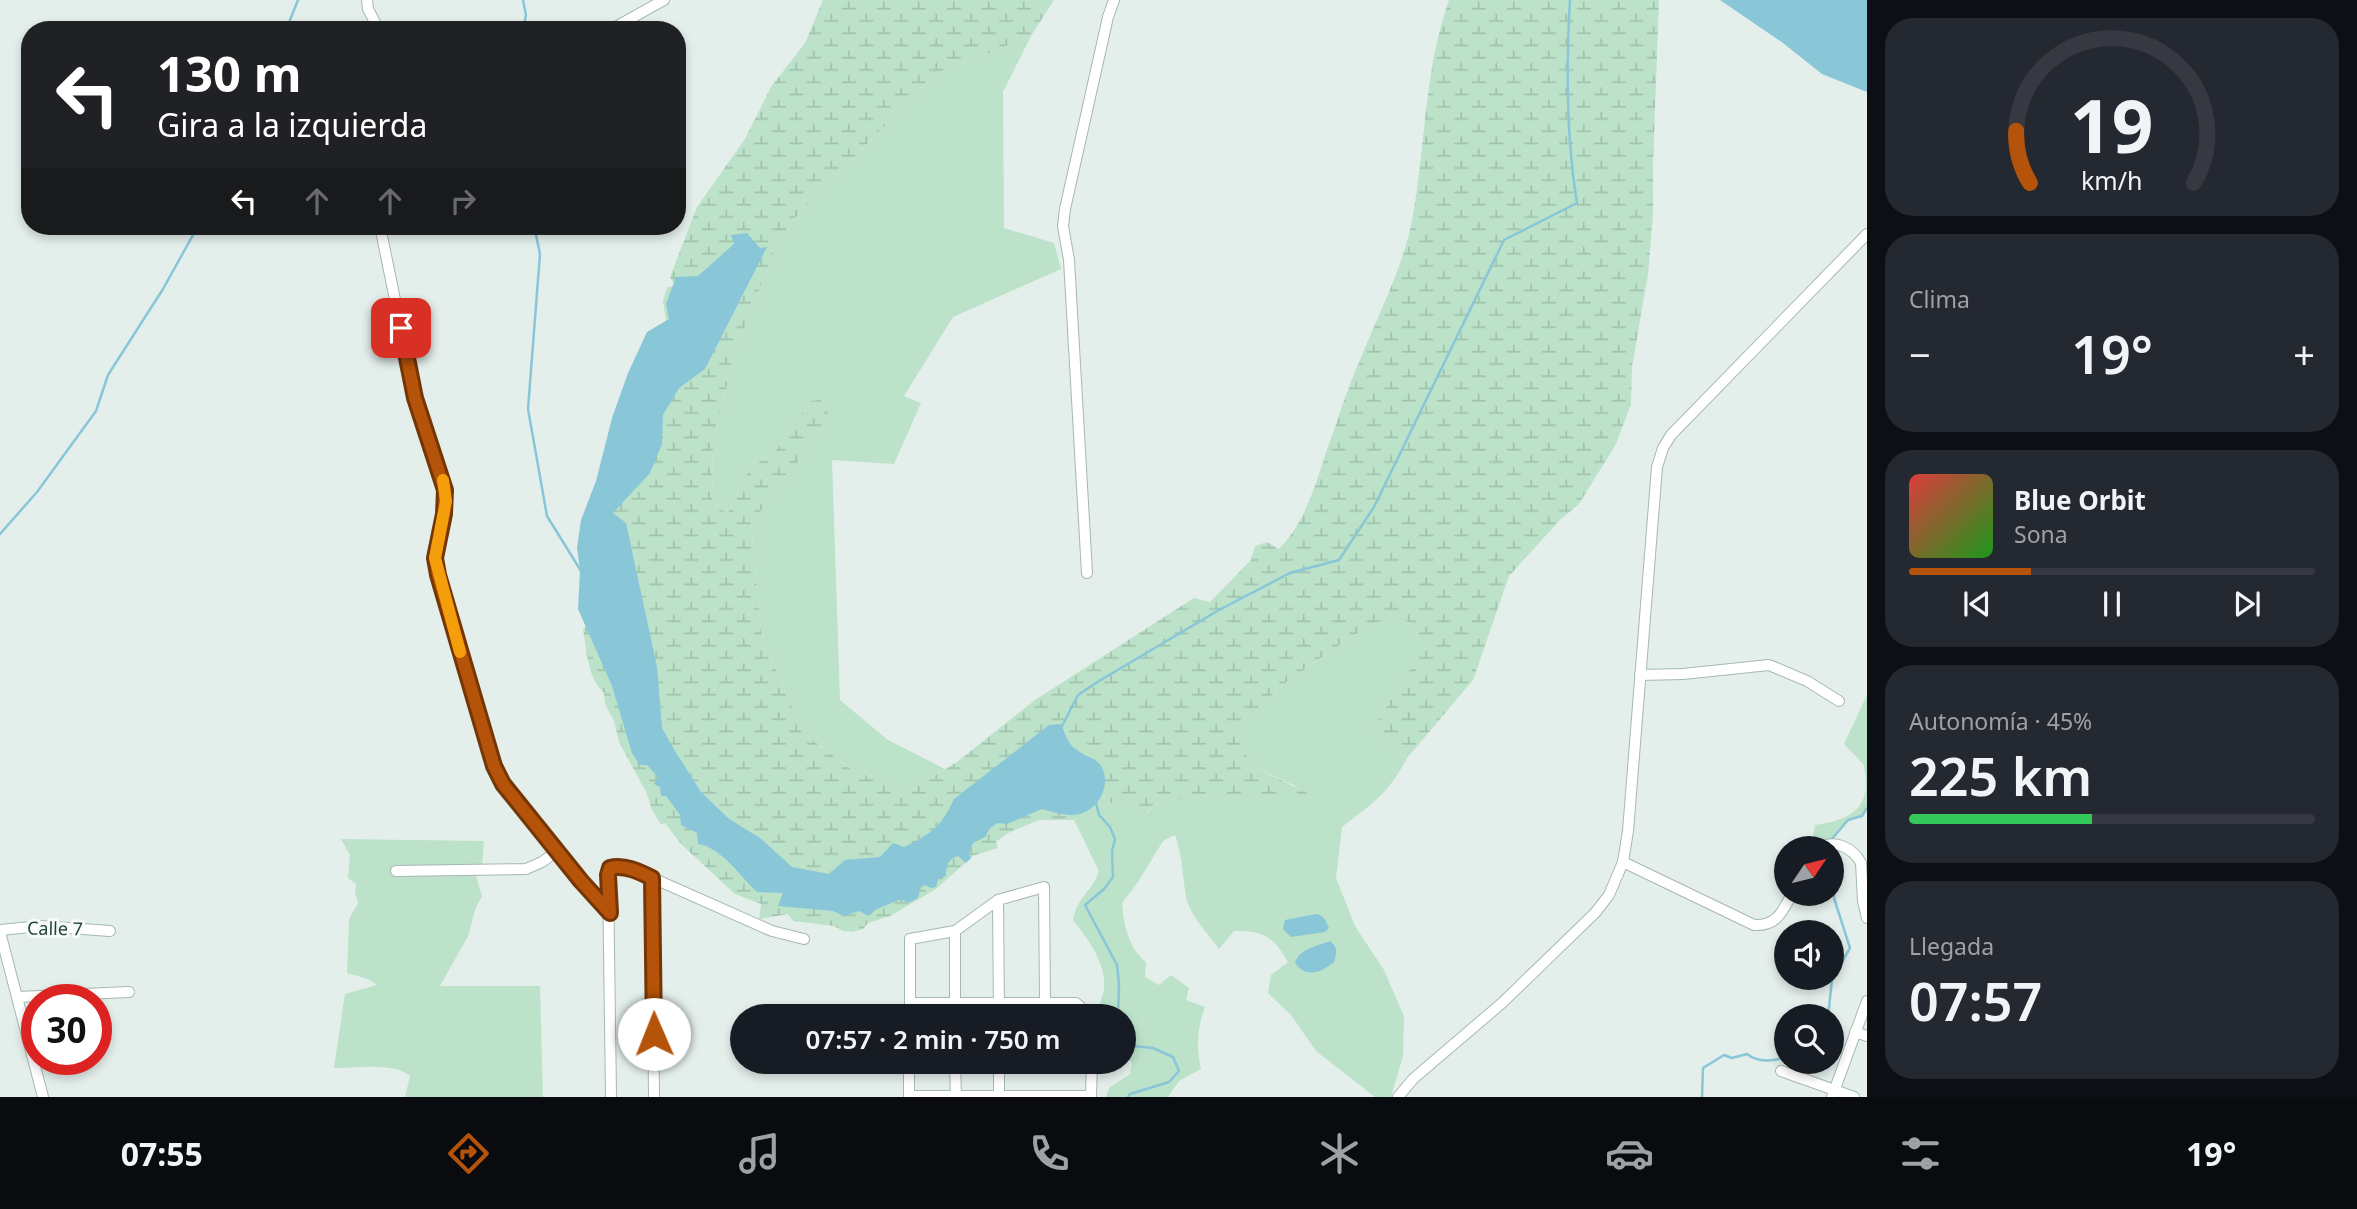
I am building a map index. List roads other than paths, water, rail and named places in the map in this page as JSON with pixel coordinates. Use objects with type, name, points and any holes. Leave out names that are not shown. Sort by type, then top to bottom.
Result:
[{"type":"street","points":[[367,0],[374,21]]},
{"type":"street","points":[[626,21],[664,0]]},
{"type":"street","points":[[1087,573],[1069,260],[1063,226],[1105,30],[1114,0]]},
{"type":"street","points":[[1398,1097],[1413,1079],[1502,1003],[1595,913],[1609,895],[1623,862],[1628,831],[1657,467],[1663,448],[1678,428],[1867,234]]},
{"type":"street","points":[[382,235],[415,398],[445,490],[444,514],[435,558],[452,626],[498,776],[610,913]]},
{"type":"street","points":[[1640,675],[1683,674],[1769,665],[1807,681],[1839,701]]},
{"type":"street","points":[[1844,848],[1850,850],[1861,863],[1863,901],[1867,918]]},
{"type":"street","points":[[396,871],[526,869],[557,851]]},
{"type":"street","points":[[1623,862],[1754,925],[1766,925],[1775,920],[1784,906]]},
{"type":"street","points":[[611,1097],[610,868],[617,866],[639,872],[772,931],[804,939]]},
{"type":"street","points":[[652,878],[654,1097]]},
{"type":"street","points":[[1045,1001],[1044,887],[998,901],[955,931],[910,939],[909,1003],[1045,1001],[1077,1004]]},
{"type":"street","points":[[998,901],[999,1002]]},
{"type":"street","name":"Calle 7","points":[[0,931],[41,926],[110,931]]},
{"type":"street","points":[[0,931],[43,1097]]},
{"type":"street","points":[[955,931],[955,1002]]},
{"type":"street","points":[[18,997],[129,992]]},
{"type":"street","points":[[1833,1093],[1867,1001]]},
{"type":"street","points":[[1855,1032],[1867,1036]]},
{"type":"street","points":[[909,1074],[909,1097],[1091,1097],[1092,1074]]},
{"type":"street","points":[[956,1074],[956,1097]]},
{"type":"street","points":[[999,1074],[999,1097]]},
{"type":"street","points":[[1788,1074],[1833,1093],[1854,1097]]},
{"type":"water","points":[[1720,0],[1867,0],[1867,92],[1822,74],[1783,43]]},
{"type":"water","points":[[747,233],[760,248],[767,247],[705,369],[679,388],[663,415],[662,444],[650,473],[613,513],[626,523],[657,667],[662,728],[701,792],[729,819],[760,838],[792,867],[829,874],[845,860],[880,857],[893,843],[904,847],[928,834],[940,823],[954,799],[1049,725],[1061,724],[1072,746],[1096,761],[1104,773],[1102,795],[1087,811],[1070,815],[1042,809],[1007,824],[998,823],[990,828],[985,837],[973,843],[969,853],[971,858],[966,863],[958,856],[950,861],[946,876],[938,879],[936,887],[925,885],[921,887],[918,898],[908,903],[901,899],[875,910],[869,916],[859,911],[844,916],[833,911],[778,906],[783,893],[757,892],[722,856],[698,844],[697,833],[681,825],[680,815],[666,796],[661,796],[660,787],[654,784],[658,777],[647,765],[640,765],[632,753],[612,686],[578,609],[580,570],[577,548],[581,520],[596,481],[612,418],[628,373],[647,332],[669,319],[666,304],[676,277],[698,276],[734,244],[731,235]]},
{"type":"water","points":[[1316,914],[1323,917],[1327,923],[1329,928],[1325,932],[1291,937],[1283,929],[1285,920]]},
{"type":"water","points":[[1330,941],[1336,948],[1336,953],[1334,962],[1329,966],[1309,972],[1295,963],[1304,951]]},
{"type":"waterway","points":[[290,21],[298,0]]},
{"type":"waterway","points":[[523,0],[525,21]]},
{"type":"waterway","points":[[1062,726],[1078,695],[1099,681],[1219,610],[1290,573],[1339,560],[1374,507],[1504,240],[1577,203],[1568,102],[1570,0]]},
{"type":"waterway","points":[[0,534],[37,492],[96,411],[108,375],[163,289],[193,235]]},
{"type":"waterway","points":[[536,235],[540,254],[528,409],[547,516],[581,571]]},
{"type":"waterway","points":[[1096,803],[1099,815],[1110,827],[1115,839],[1112,851],[1113,877],[1104,889],[1085,905],[1117,965],[1118,1004]]},
{"type":"waterway","points":[[1834,836],[1848,820],[1862,816],[1867,808]]},
{"type":"waterway","points":[[1829,1004],[1832,979],[1850,948],[1837,906]]},
{"type":"waterway","points":[[1128,1097],[1130,1094],[1169,1082],[1179,1071],[1173,1057],[1153,1048],[1136,1046]]},
{"type":"waterway","points":[[1702,1097],[1703,1068],[1724,1055],[1732,1058],[1747,1054],[1756,1059],[1774,1059]]}]
